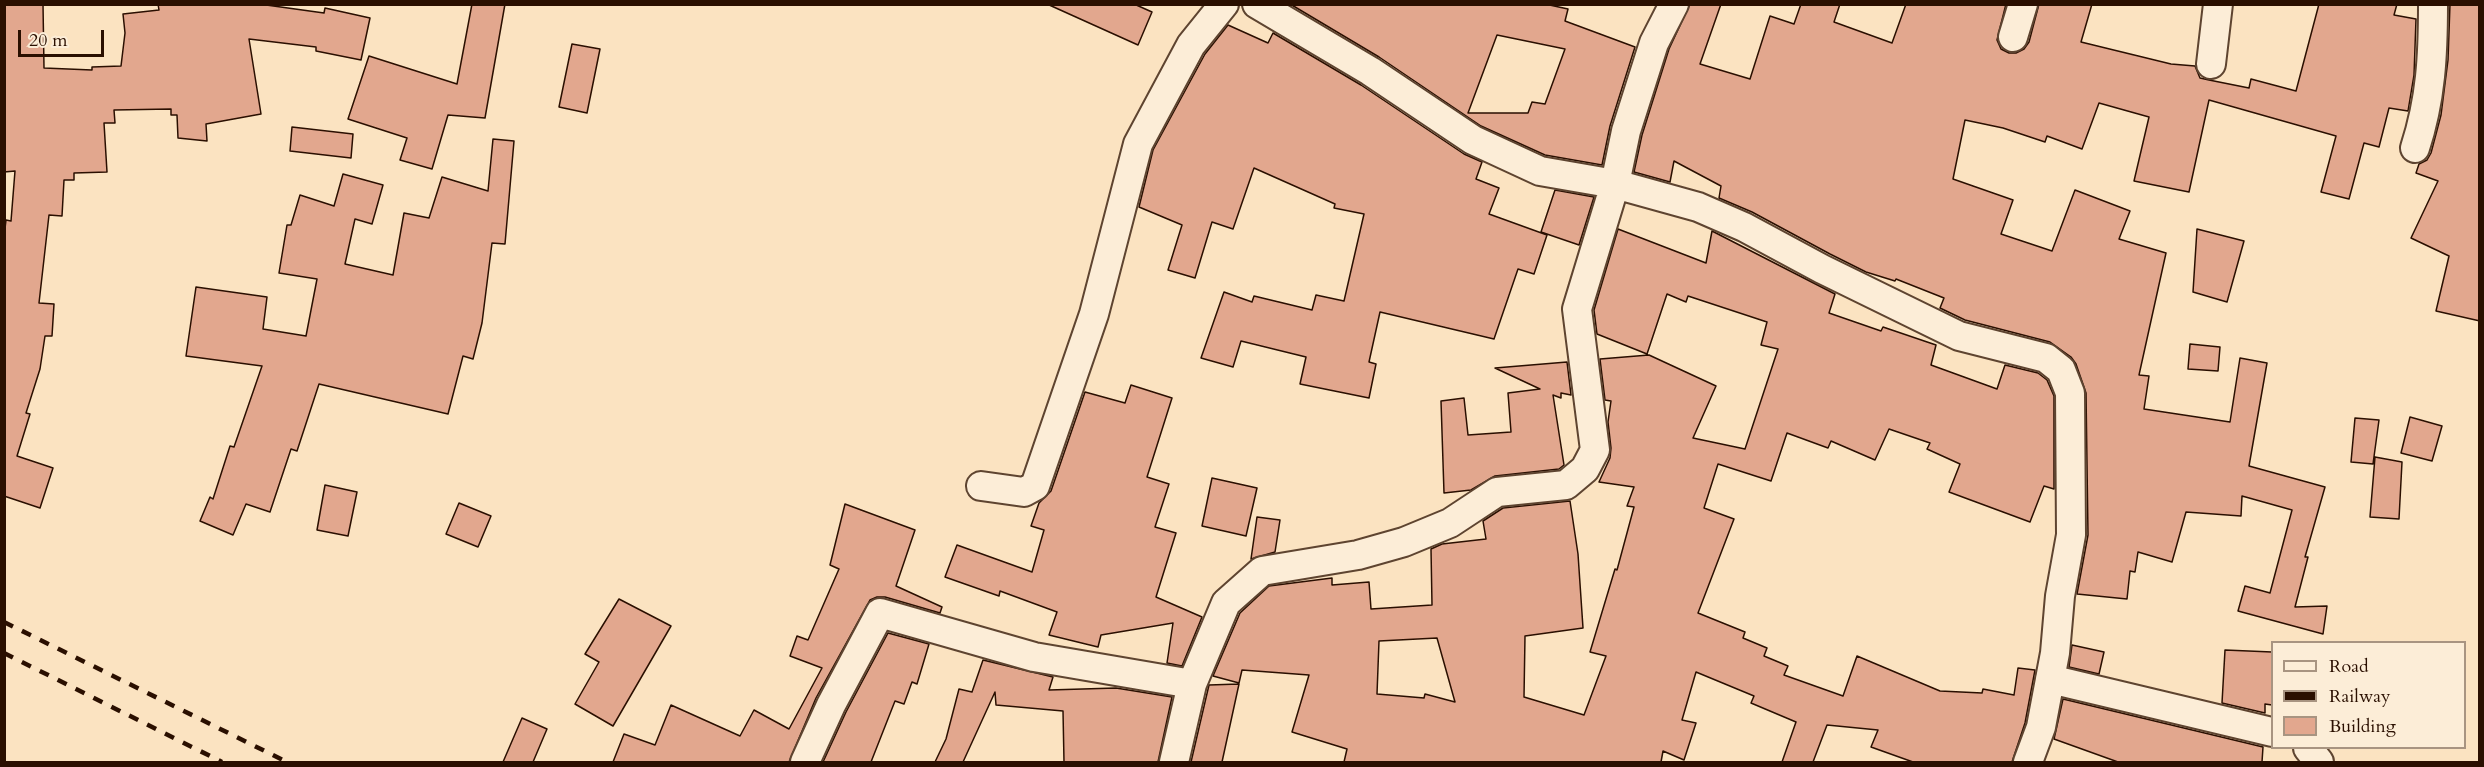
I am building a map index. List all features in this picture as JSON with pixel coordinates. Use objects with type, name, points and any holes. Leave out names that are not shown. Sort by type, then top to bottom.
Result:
[{"type":"street","points":[[981,486],[1024,492],[1035,486],[1094,314],[1137,144],[1191,45],[1224,4]]},
{"type":"street","points":[[1257,4],[1370,71],[1473,140],[1540,171],[1616,184],[1698,207],[1959,336],[2046,358],[2061,370],[2070,393],[2071,535],[2060,596],[2055,653],[2041,727],[2028,762]]},
{"type":"street","points":[[1174,762],[1192,684],[1226,603],[1262,571],[1358,555],[1404,542],[1450,524],[1497,492],[1566,485],[1585,469],[1595,450],[1577,309],[1616,184],[1626,131],[1654,43],[1674,4]]},
{"type":"street","points":[[2013,37],[2023,4]]},
{"type":"street","points":[[2211,64],[2218,4]]},
{"type":"street","points":[[2415,148],[2425,116],[2431,71],[2433,4]]},
{"type":"street","points":[[805,762],[831,705],[880,613],[1034,657],[1192,684]]},
{"type":"street","points":[[2050,679],[2271,732]]},
{"type":"street","points":[[2309,749],[2319,762]]},
{"type":"building","points":[[4,4],[43,4],[44,68],[92,70],[92,67],[121,66],[125,33],[123,14],[159,10],[158,4],[259,4],[324,13],[325,8],[370,18],[361,60],[316,51],[316,47],[249,39],[261,114],[206,124],[207,141],[178,138],[177,115],[171,115],[171,109],[114,110],[115,123],[104,123],[107,172],[74,173],[74,180],[64,180],[62,216],[49,215],[39,303],[54,304],[52,336],[45,336],[40,369],[26,413],[30,414],[17,456],[53,468],[40,508],[4,496],[4,237],[6,220],[11,221],[15,171],[4,172]]},
{"type":"building","points":[[472,4],[505,4],[485,118],[448,115],[432,169],[400,160],[407,138],[348,119],[369,56],[457,84]]},
{"type":"building","points":[[1047,4],[1134,4],[1152,12],[1138,45]]},
{"type":"building","points":[[1290,4],[1545,4],[1568,9],[1565,21],[1635,47],[1610,126],[1602,165],[1545,155],[1481,126],[1379,57]],"holes":[[[1497,35],[1565,49],[1545,104],[1532,102],[1528,113],[1468,113]]]},
{"type":"building","points":[[1690,4],[1721,4],[1700,64],[1750,79],[1770,16],[1794,24],[1801,4],[1840,4],[1834,22],[1892,43],[1906,4],[2006,4],[1997,40],[2001,49],[2009,53],[2016,53],[2024,49],[2029,42],[2039,4],[2092,4],[2081,42],[2171,64],[2195,66],[2200,78],[2249,88],[2251,79],[2296,91],[2319,4],[2397,4],[2394,15],[2416,19],[2414,75],[2408,111],[2389,108],[2379,147],[2364,143],[2349,199],[2321,192],[2336,136],[2209,100],[2189,192],[2134,181],[2149,117],[2099,103],[2082,149],[2047,136],[2045,142],[2003,128],[1965,120],[1953,179],[2013,200],[2001,234],[2052,251],[2075,190],[2130,211],[2119,239],[2166,253],[2139,375],[2149,376],[2144,409],[2230,422],[2240,358],[2267,363],[2249,466],[2325,487],[2305,557],[2308,557],[2295,607],[2327,606],[2323,634],[2238,611],[2245,586],[2270,593],[2292,510],[2242,496],[2241,516],[2186,512],[2172,562],[2138,552],[2135,572],[2130,571],[2127,599],[2077,594],[2088,535],[2086,393],[2076,364],[2071,357],[2050,342],[1965,320],[1940,308],[1944,298],[1896,279],[1895,281],[1866,272],[1752,212],[1719,198],[1721,186],[1674,161],[1670,182],[1634,172],[1642,135],[1669,49]]},
{"type":"building","points":[[2450,4],[2480,4],[2480,321],[2436,311],[2449,256],[2411,238],[2438,181],[2416,173],[2419,164],[2427,160],[2431,153],[2441,115],[2448,60]]},
{"type":"building","points":[[1228,25],[1268,43],[1273,33],[1361,85],[1464,154],[1482,162],[1476,179],[1499,188],[1489,214],[1547,235],[1534,274],[1518,269],[1494,339],[1380,312],[1369,362],[1376,364],[1369,398],[1300,384],[1306,357],[1241,341],[1233,367],[1201,358],[1224,292],[1252,302],[1254,296],[1312,310],[1316,295],[1344,301],[1364,214],[1334,208],[1335,204],[1254,168],[1233,229],[1212,222],[1195,278],[1168,270],[1182,225],[1139,207],[1153,150],[1205,54]]},
{"type":"building","points":[[572,44],[600,49],[587,113],[559,107]]},
{"type":"building","points":[[292,127],[353,134],[351,158],[290,151]]},
{"type":"building","points":[[493,139],[514,141],[505,244],[492,243],[482,323],[473,359],[463,356],[448,414],[319,384],[297,451],[291,449],[270,512],[246,504],[233,535],[200,521],[210,497],[213,499],[230,446],[234,447],[262,366],[186,356],[196,287],[267,297],[263,329],[306,336],[317,279],[279,273],[287,225],[291,225],[300,195],[334,206],[343,174],[383,185],[372,224],[355,219],[345,264],[393,275],[404,213],[429,218],[442,177],[488,191]]},
{"type":"building","points":[[1555,190],[1594,197],[1579,245],[1541,232]]},
{"type":"building","points":[[1618,229],[1706,263],[1712,231],[1835,294],[1829,313],[1881,331],[1883,327],[1936,345],[1931,365],[1997,389],[2005,365],[2038,373],[2047,380],[2054,396],[2054,489],[2044,486],[2030,522],[1949,492],[1960,464],[1927,449],[1930,443],[1889,429],[1875,460],[1831,441],[1828,448],[1787,433],[1771,481],[1718,464],[1704,508],[1734,519],[1698,613],[1745,632],[1743,638],[1767,648],[1764,656],[1788,666],[1784,675],[1843,696],[1857,656],[1940,691],[1982,693],[1983,689],[2014,695],[2018,668],[2035,670],[2025,723],[2012,762],[1913,762],[1871,747],[1878,730],[1827,725],[1813,762],[1782,762],[1796,722],[1751,703],[1754,696],[1696,672],[1682,720],[1696,723],[1684,760],[1663,751],[1661,762],[1344,762],[1347,749],[1292,732],[1309,675],[1242,670],[1239,683],[1213,676],[1240,613],[1269,586],[1332,578],[1332,585],[1369,582],[1371,609],[1432,605],[1431,549],[1442,544],[1486,539],[1483,521],[1503,508],[1570,501],[1578,554],[1583,628],[1525,636],[1524,697],[1584,715],[1606,656],[1590,652],[1615,569],[1617,570],[1634,507],[1627,506],[1634,487],[1599,482],[1610,458],[1611,448],[1608,422],[1611,401],[1605,400],[1600,359],[1649,355],[1716,386],[1693,438],[1745,449],[1778,349],[1761,345],[1767,322],[1688,296],[1686,302],[1667,294],[1647,354],[1597,334],[1594,310]],"holes":[[[1437,638],[1455,702],[1425,694],[1424,698],[1377,694],[1379,641]]]},
{"type":"building","points":[[2197,229],[2244,241],[2227,302],[2193,292]]},
{"type":"building","points":[[2190,344],[2220,347],[2218,371],[2188,369]]},
{"type":"building","points":[[1567,362],[1571,395],[1561,393],[1561,398],[1553,395],[1564,465],[1559,469],[1495,476],[1471,490],[1444,493],[1441,401],[1464,398],[1468,435],[1511,432],[1508,393],[1540,389],[1495,368]]},
{"type":"building","points":[[1131,385],[1172,398],[1147,477],[1169,484],[1155,527],[1176,533],[1156,597],[1202,617],[1182,666],[1167,663],[1173,623],[1101,635],[1098,647],[1049,635],[1057,612],[1000,591],[999,596],[945,577],[957,545],[1032,572],[1044,530],[1031,526],[1039,503],[1051,491],[1085,392],[1125,403]]},
{"type":"building","points":[[2410,417],[2442,426],[2432,461],[2401,453]]},
{"type":"building","points":[[2355,418],[2379,420],[2373,464],[2351,462]]},
{"type":"building","points":[[2375,457],[2402,462],[2399,519],[2370,517]]},
{"type":"building","points":[[1212,478],[1257,488],[1246,536],[1202,526]]},
{"type":"building","points":[[325,485],[357,492],[348,536],[317,530]]},
{"type":"building","points":[[459,503],[491,516],[478,547],[446,534]]},
{"type":"building","points":[[845,504],[915,530],[896,586],[942,607],[940,613],[885,597],[870,600],[816,698],[789,762],[613,762],[624,734],[655,745],[671,705],[740,736],[754,710],[789,729],[822,668],[790,656],[797,636],[808,640],[839,569],[830,565]]},
{"type":"building","points":[[1257,517],[1280,520],[1275,552],[1251,559]]},
{"type":"building","points":[[619,599],[671,626],[613,726],[575,704],[599,662],[585,654]]},
{"type":"building","points":[[888,633],[929,644],[917,684],[912,682],[904,704],[895,701],[871,762],[823,762],[846,712]]},
{"type":"building","points":[[2072,645],[2104,652],[2099,674],[2069,667]]},
{"type":"building","points":[[2225,650],[2271,652],[2271,705],[2265,704],[2265,713],[2222,703]]},
{"type":"building","points":[[983,660],[1053,677],[1049,690],[1116,688],[1172,697],[1158,762],[1064,762],[1063,711],[996,705],[995,692],[963,762],[935,762],[946,739],[959,689],[972,692]]},
{"type":"building","points":[[1239,684],[1222,762],[1191,762],[1209,685]]},
{"type":"building","points":[[2063,699],[2263,747],[2262,762],[2118,762],[2054,739]]},
{"type":"building","points":[[522,718],[547,729],[533,762],[503,762]]},
{"type":"railway","points":[[4,622],[287,762]]},
{"type":"railway","points":[[4,653],[222,762]]}]
